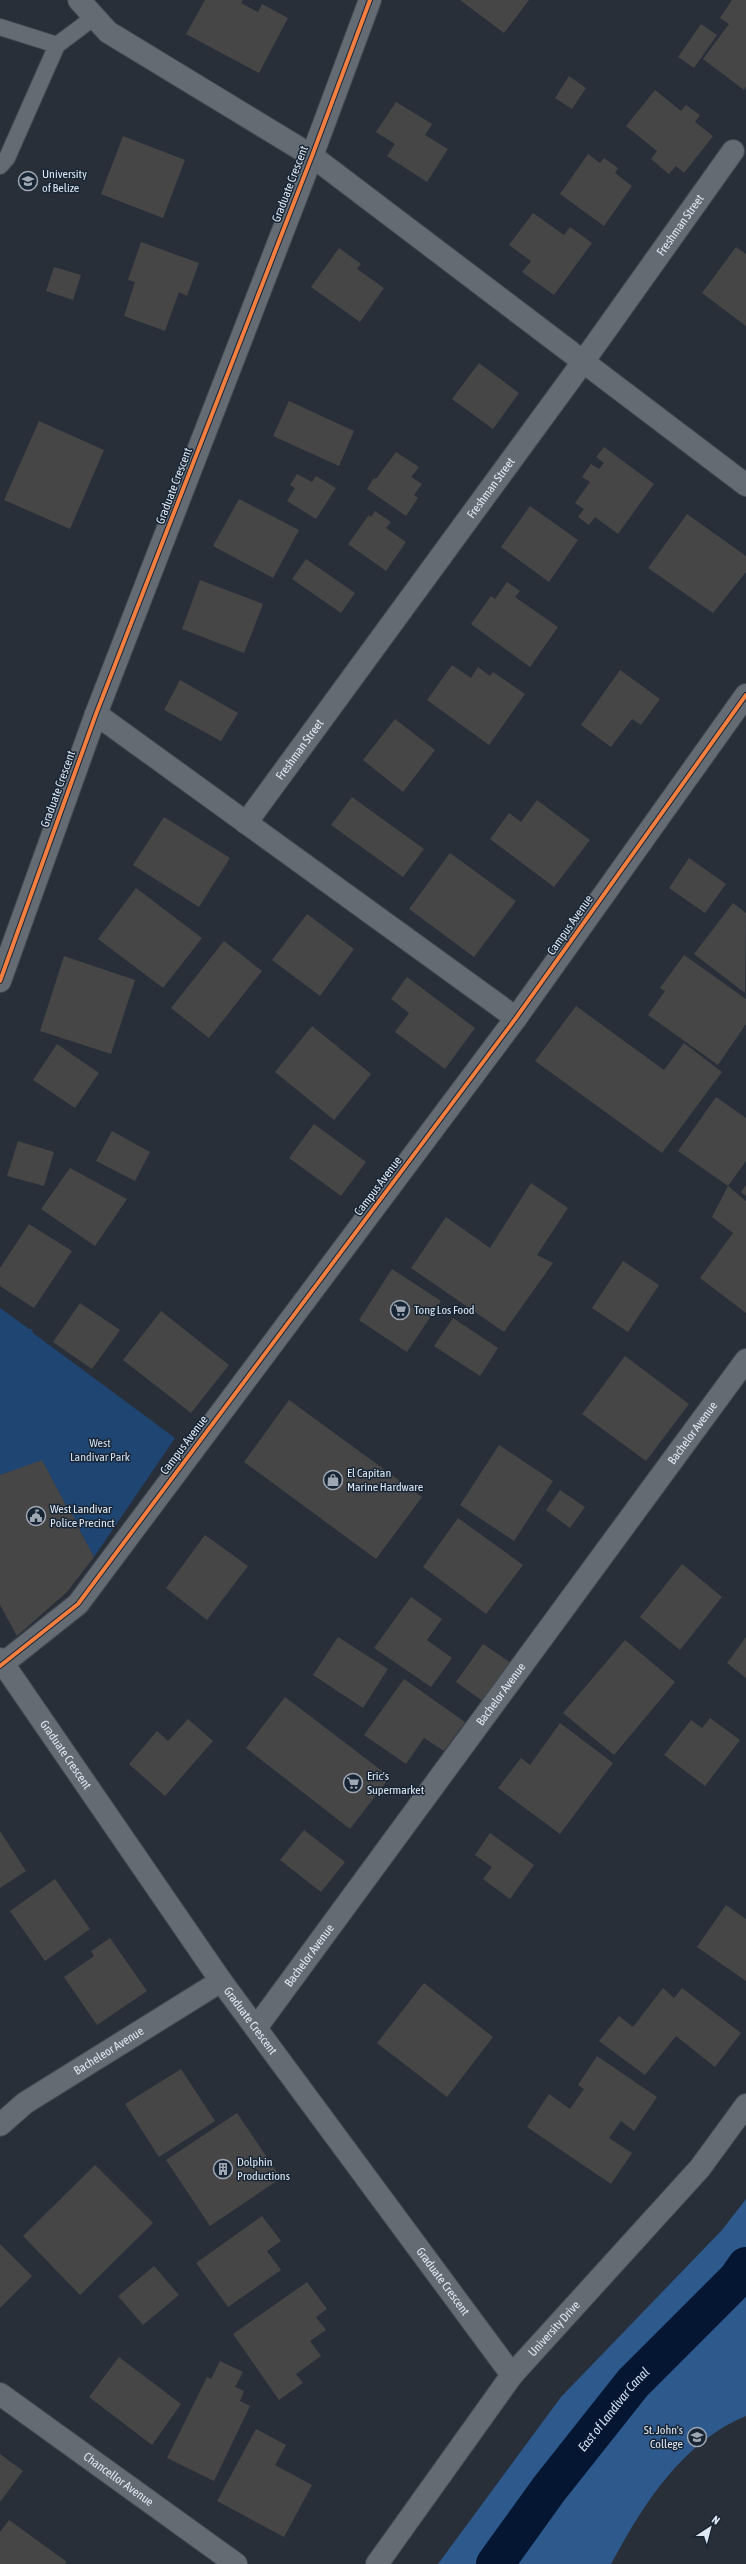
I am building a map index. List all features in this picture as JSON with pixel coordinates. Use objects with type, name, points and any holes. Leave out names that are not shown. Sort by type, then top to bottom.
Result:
[{"type":"street","points":[[79,0],[93,18],[108,32],[312,156],[746,485]]},
{"type":"street","name":"Graduate Crescent","points":[[0,981],[96,714],[312,156],[370,0]]},
{"type":"street","name":"Freshman Street","points":[[246,822],[583,362],[732,151]]},
{"type":"street","name":"Campus Avenue","points":[[1,1663],[78,1604],[516,1018],[746,695]]},
{"type":"street","points":[[96,714],[516,1018]]},
{"type":"street","name":"Bachelor Avenue","points":[[256,2028],[746,1360]]},
{"type":"street","name":"Graduate Crescent","points":[[1,1663],[221,1981],[512,2375]]},
{"type":"street","name":"Bacheleor Avenue","points":[[0,2124],[26,2103],[221,1981]]},
{"type":"street","name":"University Drive","points":[[377,2564],[512,2375],[700,2168],[746,2105]]},
{"type":"street","name":"Chancellor Avenue","points":[[0,2394],[236,2564]]},
{"type":"lane","points":[[0,166],[7,158],[57,45],[93,18]]},
{"type":"lane","points":[[0,27],[57,45]]},
{"type":"green space","name":"West Landivar Park","points":[[0,1308],[29,1329],[32,1329],[33,1333],[175,1438],[94,1557],[42,1461],[0,1475]]},
{"type":"shaded area","points":[[746,2199],[746,2416],[723,2427],[702,2442],[666,2478],[651,2498],[611,2564],[438,2564],[561,2397],[722,2230]]},
{"type":"building","points":[[205,0],[243,0],[241,3],[258,12],[262,4],[288,18],[259,73],[186,34]]},
{"type":"building","points":[[460,0],[529,0],[504,33]]},
{"type":"building","points":[[732,0],[746,0],[746,87],[744,90],[703,59],[729,24],[720,18]]},
{"type":"building","points":[[701,24],[717,35],[694,68],[678,57]]},
{"type":"building","points":[[569,76],[586,88],[572,109],[555,98]]},
{"type":"building","points":[[655,90],[681,111],[686,105],[700,115],[695,122],[713,136],[684,173],[676,166],[669,174],[651,159],[657,151],[626,126]]},
{"type":"building","points":[[396,102],[432,124],[425,135],[448,149],[427,182],[387,156],[395,144],[376,132]]},
{"type":"building","points":[[123,136],[185,160],[163,218],[101,194]]},
{"type":"building","points":[[588,154],[600,163],[604,158],[618,168],[615,173],[632,186],[604,226],[560,194]]},
{"type":"building","points":[[533,213],[564,235],[570,227],[592,243],[554,295],[522,272],[531,261],[509,245]]},
{"type":"building","points":[[141,242],[199,263],[187,296],[179,292],[165,331],[124,316],[135,282],[128,280]]},
{"type":"building","points":[[736,247],[746,254],[746,326],[702,293]]},
{"type":"building","points":[[339,248],[361,264],[357,269],[384,288],[360,322],[311,287]]},
{"type":"building","points":[[54,267],[81,275],[73,300],[46,291]]},
{"type":"building","points":[[479,363],[519,393],[493,429],[452,399]]},
{"type":"building","points":[[289,401],[354,431],[339,466],[273,436]]},
{"type":"building","points":[[39,421],[104,450],[70,529],[4,500]]},
{"type":"building","points":[[604,447],[654,484],[618,534],[595,517],[589,525],[578,517],[584,509],[575,503],[590,482],[582,477],[591,464],[599,469],[604,463],[596,457]]},
{"type":"building","points":[[396,452],[419,467],[411,477],[422,484],[414,495],[418,498],[406,516],[367,489],[374,478],[376,479]]},
{"type":"building","points":[[297,474],[312,482],[316,476],[336,488],[316,519],[287,501],[295,488],[290,485]]},
{"type":"building","points":[[239,499],[299,530],[273,578],[213,546]]},
{"type":"building","points":[[530,506],[578,540],[549,582],[501,547]]},
{"type":"building","points":[[375,511],[391,522],[386,528],[406,542],[386,571],[348,544],[369,515],[371,517]]},
{"type":"building","points":[[687,514],[746,556],[746,572],[713,613],[648,568]]},
{"type":"building","points":[[306,559],[355,593],[341,613],[292,579]]},
{"type":"building","points":[[200,580],[263,604],[244,653],[182,629]]},
{"type":"building","points":[[507,582],[520,591],[515,597],[558,627],[530,667],[471,624],[491,596],[495,599]]},
{"type":"building","points":[[452,665],[471,678],[478,667],[490,676],[493,672],[525,694],[489,745],[427,700]]},
{"type":"building","points":[[620,670],[660,699],[641,725],[632,719],[611,747],[581,725]]},
{"type":"building","points":[[180,680],[238,713],[221,741],[164,710]]},
{"type":"building","points":[[395,719],[435,750],[403,792],[363,760]]},
{"type":"building","points":[[352,797],[424,849],[403,877],[331,825]]},
{"type":"building","points":[[537,800],[590,840],[554,887],[490,839],[509,813],[521,822]]},
{"type":"building","points":[[164,817],[230,858],[199,907],[133,865]]},
{"type":"building","points":[[450,853],[516,901],[474,957],[409,909]]},
{"type":"building","points":[[689,858],[726,884],[705,913],[669,888]]},
{"type":"building","points":[[136,888],[202,938],[163,988],[98,939]]},
{"type":"building","points":[[733,903],[746,913],[745,993],[694,954]]},
{"type":"building","points":[[307,914],[354,949],[320,996],[272,960]]},
{"type":"building","points":[[224,941],[262,971],[209,1038],[171,1008]]},
{"type":"building","points":[[684,955],[746,999],[746,1024],[718,1065],[648,1015],[665,991],[660,988]]},
{"type":"building","points":[[64,956],[135,980],[111,1054],[40,1031]]},
{"type":"building","points":[[407,977],[475,1028],[445,1069],[395,1032],[409,1013],[391,999]]},
{"type":"building","points":[[576,1006],[664,1070],[684,1043],[722,1072],[662,1153],[535,1061]]},
{"type":"building","points":[[312,1026],[371,1074],[334,1120],[275,1072]]},
{"type":"building","points":[[57,1044],[99,1073],[75,1108],[33,1080]]},
{"type":"building","points":[[716,1097],[746,1118],[746,1161],[728,1186],[678,1151]]},
{"type":"building","points":[[314,1124],[366,1162],[341,1196],[289,1158]]},
{"type":"building","points":[[112,1131],[150,1152],[135,1181],[96,1161]]},
{"type":"building","points":[[18,1141],[54,1152],[44,1186],[7,1176]]},
{"type":"building","points":[[70,1168],[127,1199],[95,1246],[41,1209]]},
{"type":"building","points":[[531,1183],[568,1208],[537,1255],[553,1263],[504,1332],[411,1268],[446,1217],[490,1248]]},
{"type":"building","points":[[746,1185],[746,1196],[741,1192]]},
{"type":"building","points":[[728,1186],[746,1201],[746,1313],[700,1278],[733,1233],[712,1217]]},
{"type":"building","points":[[29,1224],[72,1251],[34,1308],[0,1286],[0,1268]]},
{"type":"building","points":[[623,1261],[659,1285],[628,1332],[592,1308]]},
{"type":"building","name":"Tong Los Food","points":[[392,1269],[441,1301],[407,1352],[359,1320]]},
{"type":"building","points":[[80,1303],[120,1330],[92,1369],[53,1342]]},
{"type":"building","points":[[161,1311],[229,1365],[191,1413],[123,1360]]},
{"type":"building","points":[[453,1318],[498,1348],[480,1376],[434,1346]]},
{"type":"building","points":[[625,1356],[689,1404],[646,1461],[582,1414]]},
{"type":"building","name":"El Capitan Marine Hardware","points":[[289,1400],[422,1497],[376,1559],[244,1462]]},
{"type":"building","points":[[499,1445],[553,1481],[514,1541],[460,1505]]},
{"type":"building","name":"West Landivar Police Precinct","points":[[42,1460],[68,1509],[81,1527],[79,1529],[94,1557],[67,1592],[17,1636],[0,1605],[0,1475]]},
{"type":"building","points":[[560,1490],[585,1507],[570,1528],[546,1510]]},
{"type":"building","points":[[458,1518],[523,1565],[486,1614],[423,1567]]},
{"type":"building","points":[[205,1535],[248,1566],[207,1620],[166,1588]]},
{"type":"building","points":[[682,1564],[722,1597],[680,1650],[640,1617]]},
{"type":"building","points":[[411,1597],[442,1619],[427,1640],[452,1658],[431,1687],[374,1648]]},
{"type":"building","points":[[338,1637],[388,1669],[363,1708],[313,1675]]},
{"type":"building","points":[[746,1637],[746,1678],[727,1663]]},
{"type":"building","points":[[625,1640],[675,1682],[614,1755],[563,1713]]},
{"type":"building","points":[[483,1644],[511,1663],[484,1702],[456,1682]]},
{"type":"building","points":[[404,1679],[465,1722],[444,1751],[424,1738],[406,1764],[364,1735]]},
{"type":"building","points":[[285,1697],[390,1777],[350,1829],[246,1748]]},
{"type":"building","points":[[710,1718],[740,1740],[705,1786],[664,1755],[691,1720],[702,1728]]},
{"type":"building","points":[[188,1719],[213,1741],[165,1796],[129,1764],[157,1731],[168,1741]]},
{"type":"building","points":[[560,1723],[613,1763],[560,1834],[498,1788],[521,1758],[530,1765]]},
{"type":"building","points":[[304,1830],[345,1862],[321,1892],[280,1860]]},
{"type":"building","points":[[0,1831],[26,1871],[0,1888]]},
{"type":"building","points":[[490,1833],[534,1865],[510,1899],[483,1879],[492,1867],[475,1855]]},
{"type":"building","points":[[55,1879],[90,1929],[45,1961],[10,1911]]},
{"type":"building","points":[[726,1905],[746,1919],[746,1981],[697,1947]]},
{"type":"building","points":[[110,1938],[147,1991],[97,2025],[64,1977],[94,1956],[91,1951]]},
{"type":"building","points":[[424,1983],[493,2037],[447,2097],[377,2043]]},
{"type":"building","points":[[663,1988],[674,1998],[682,1988],[741,2033],[715,2067],[676,2036],[645,2075],[599,2041],[619,2016],[633,2027]]},
{"type":"building","points":[[597,2056],[657,2097],[634,2131],[621,2121],[609,2138],[632,2153],[611,2184],[527,2127],[549,2094],[570,2109],[584,2089],[578,2085]]},
{"type":"building","points":[[181,2069],[215,2121],[159,2157],[125,2104]]},
{"type":"building","name":"Dolphin Productions","points":[[237,2113],[281,2178],[210,2226],[166,2160]]},
{"type":"building","points":[[95,2165],[153,2223],[80,2295],[23,2236]]},
{"type":"building","points":[[262,2216],[281,2241],[267,2251],[281,2270],[228,2307],[196,2263]]},
{"type":"building","points":[[0,2244],[32,2276],[0,2308]]},
{"type":"building","points":[[154,2266],[179,2295],[143,2325],[118,2296]]},
{"type":"building","points":[[307,2282],[327,2309],[316,2317],[326,2330],[310,2341],[321,2356],[296,2374],[303,2383],[279,2400],[233,2334]]},
{"type":"building","points":[[119,2357],[181,2404],[152,2445],[89,2397]]},
{"type":"building","points":[[220,2361],[243,2372],[235,2387],[244,2391],[240,2401],[250,2406],[214,2481],[167,2458],[207,2377],[211,2379]]},
{"type":"building","points":[[256,2429],[286,2445],[275,2465],[312,2485],[284,2537],[217,2501]]},
{"type":"building","points":[[0,2454],[23,2471],[0,2502]]},
{"type":"building","points":[[9,2520],[67,2562],[65,2564],[0,2564],[0,2532]]},
{"type":"waterway","name":"East of Landivar Canal","points":[[495,2564],[549,2489],[633,2383],[737,2279],[746,2266]]},
{"type":"cycle path","points":[[0,981],[96,714],[312,156],[370,0]]},
{"type":"cycle path","points":[[0,1666],[78,1604],[516,1018],[746,695]]},
{"type":"place","name":"University of Belize","points":[[28,181]]},
{"type":"place","name":"Tong Los Food","points":[[400,1310]]},
{"type":"place","name":"El Capitan Marine Hardware","points":[[333,1480]]},
{"type":"place","name":"West Landivar Police Precinct","points":[[36,1516]]},
{"type":"place","name":"Eric's Supermarket","points":[[353,1783]]},
{"type":"place","name":"Dolphin Productions","points":[[223,2169]]},
{"type":"place","name":"St. John's College","points":[[697,2437]]}]
